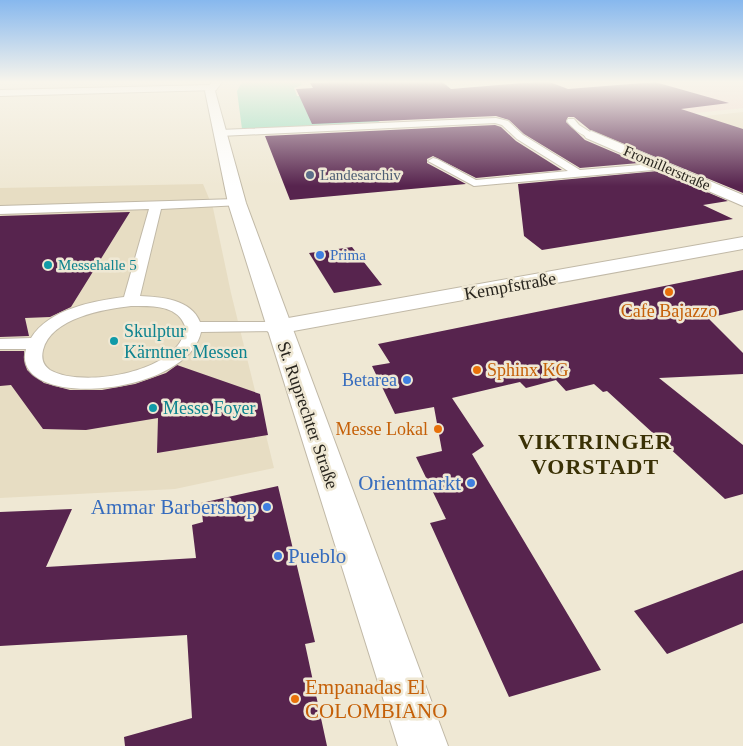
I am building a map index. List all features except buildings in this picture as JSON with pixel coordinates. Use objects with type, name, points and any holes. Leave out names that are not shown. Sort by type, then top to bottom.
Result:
[{"type":"street","name":"St. Ruprechter Straße","points":[[216,116],[237,203],[423,746]]},
{"type":"street","name":"Fromillerstraße","points":[[591,135],[743,201]]},
{"type":"street","name":"Kempfstraße","points":[[278,327],[743,243]]},
{"type":"lane","points":[[220,133],[496,120],[505,123],[520,137],[579,174]]},
{"type":"lane","points":[[571,121],[576,127],[591,135]]},
{"type":"lane","points":[[433,160],[474,183],[664,166]]},
{"type":"lane","points":[[0,210],[237,203]]},
{"type":"lane","points":[[131,301],[156,205]]},
{"type":"lane","points":[[131,301],[148,301],[177,308],[187,314],[193,327],[189,342],[180,353],[166,363],[147,372],[125,379],[101,383],[79,383],[58,380],[44,374],[35,365],[32,354],[36,343],[45,332],[75,314],[94,307],[131,301]]},
{"type":"lane","points":[[193,327],[278,327]]},
{"type":"lane","points":[[0,344],[36,343]]},
{"type":"shaded area","points":[[570,116],[628,116],[578,121]]},
{"type":"shaded area","points":[[707,116],[743,116],[743,152],[658,121]]},
{"type":"shaded area","points":[[203,184],[213,208],[231,293],[274,468],[175,489],[0,498],[0,188]]},
{"type":"green space","points":[[240,116],[390,116],[378,122],[242,129]]},
{"type":"place","name":"Landesarchiv","points":[[310,175]]},
{"type":"place","name":"Prima","points":[[320,255]]},
{"type":"place","name":"Messehalle 5","points":[[48,265]]},
{"type":"place","name":"Cafe Bajazzo","points":[[669,292]]},
{"type":"place","name":"Skulptur Kärntner Messen","points":[[114,341]]},
{"type":"place","name":"Sphinx KG","points":[[477,370]]},
{"type":"place","name":"Betarea","points":[[407,380]]},
{"type":"place","name":"Messe Foyer","points":[[153,408]]},
{"type":"place","name":"Messe Lokal","points":[[438,429]]},
{"type":"place","name":"Orientmarkt","points":[[471,483]]},
{"type":"place","name":"Ammar Barbershop","points":[[267,507]]},
{"type":"place","name":"Pueblo","points":[[278,556]]},
{"type":"place","name":"Empanadas El COLOMBIANO","points":[[295,699]]},
{"type":"district","name":"VIKTRINGER VORSTADT","points":[[595,454]]}]
